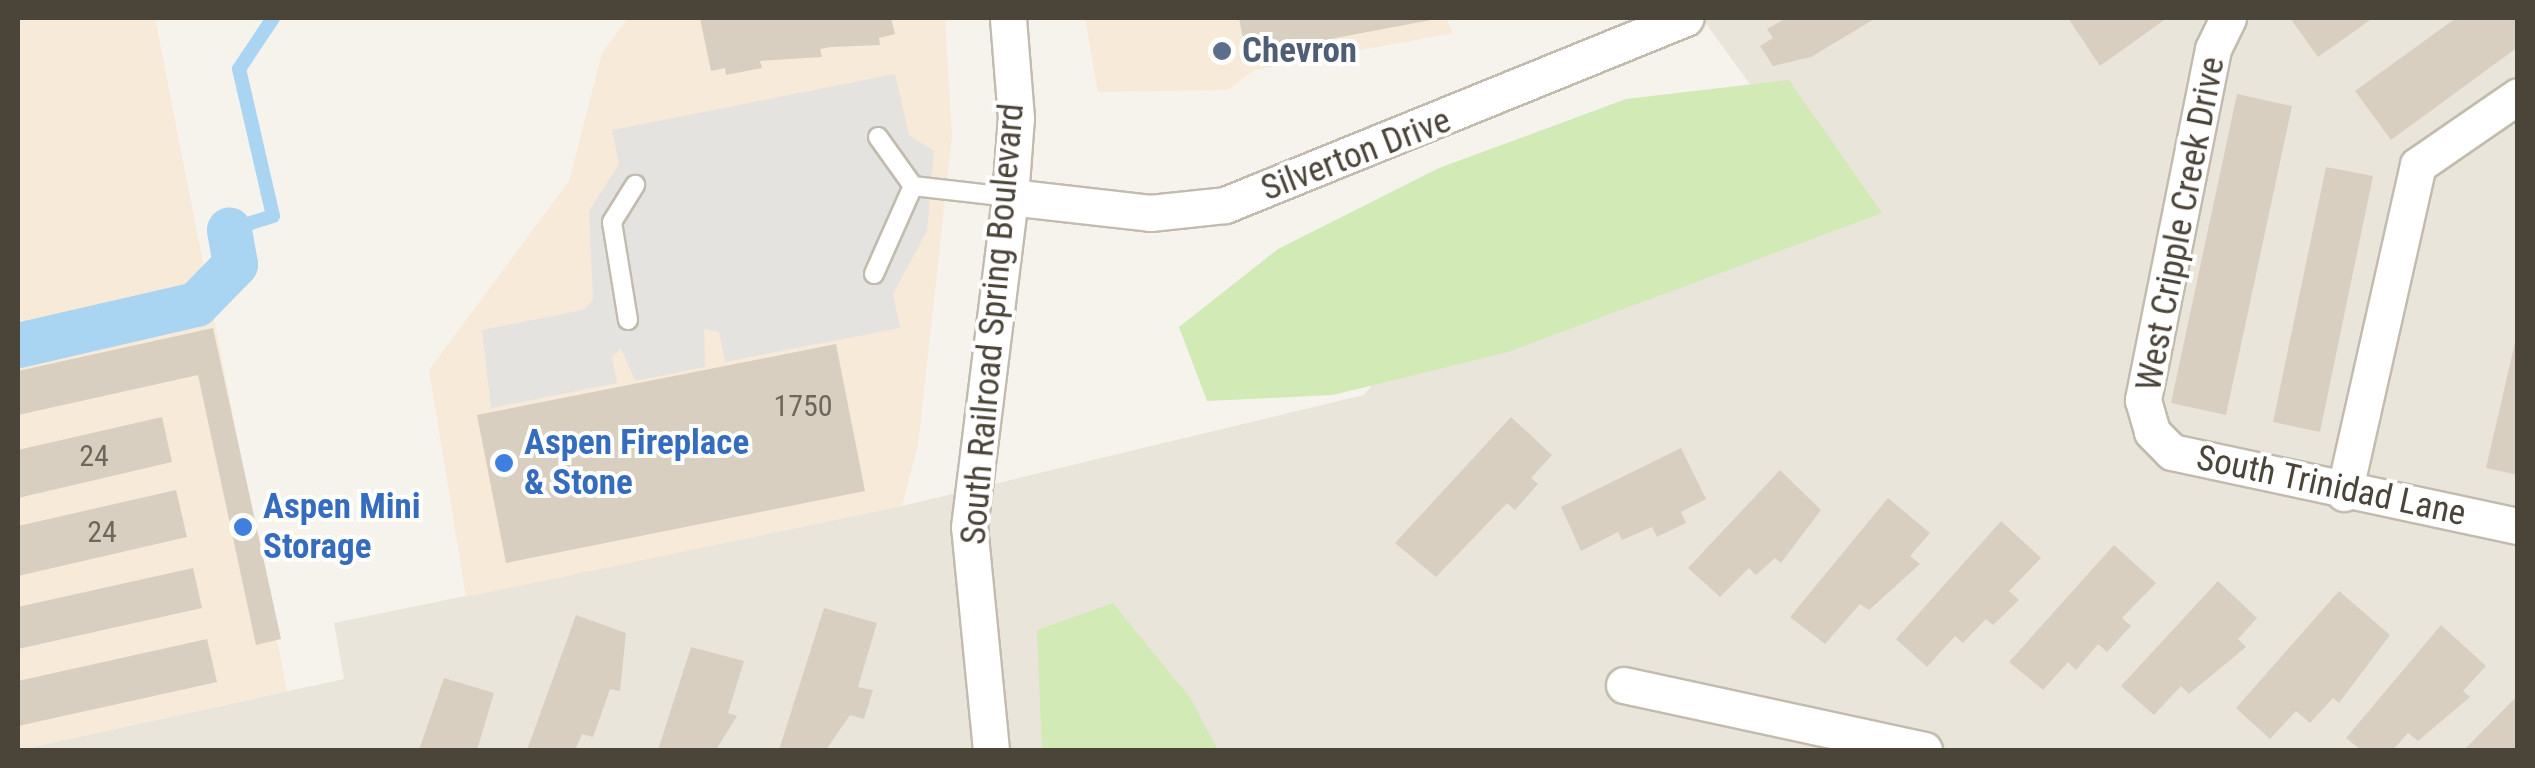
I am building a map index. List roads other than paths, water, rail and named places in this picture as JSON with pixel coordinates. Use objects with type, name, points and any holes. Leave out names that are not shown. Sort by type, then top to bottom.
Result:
[{"type":"street","name":"South Railroad Spring Boulevard","points":[[991,750],[969,526],[1010,198],[1016,118],[1008,18]]},
{"type":"street","name":"Silverton Drive","points":[[1010,198],[1150,214],[1226,205],[1684,18]]},
{"type":"street","name":"West Cripple Creek Drive","points":[[2152,432],[2143,400],[2214,49],[2228,18]]},
{"type":"street","points":[[2344,493],[2418,165],[2518,96]]},
{"type":"street","name":"South Trinidad Lane","points":[[2152,432],[2172,452],[2344,493],[2518,526]]},
{"type":"street","points":[[1624,685],[1924,750]]},
{"type":"lane","points":[[878,138],[913,186],[1010,198]]},
{"type":"lane","points":[[628,320],[612,222],[635,185]]},
{"type":"lane","points":[[874,274],[913,186]]},
{"type":"waterway","points":[[229,230],[273,216],[239,69],[273,18]]},
{"type":"waterway","points":[[18,345],[196,304],[235,264],[229,230]]},
{"type":"place","name":"Chevron","points":[[1222,51]]},
{"type":"place","name":"Aspen Fireplace & Stone","points":[[504,463]]},
{"type":"place","name":"Aspen Mini Storage","points":[[243,527]]}]
